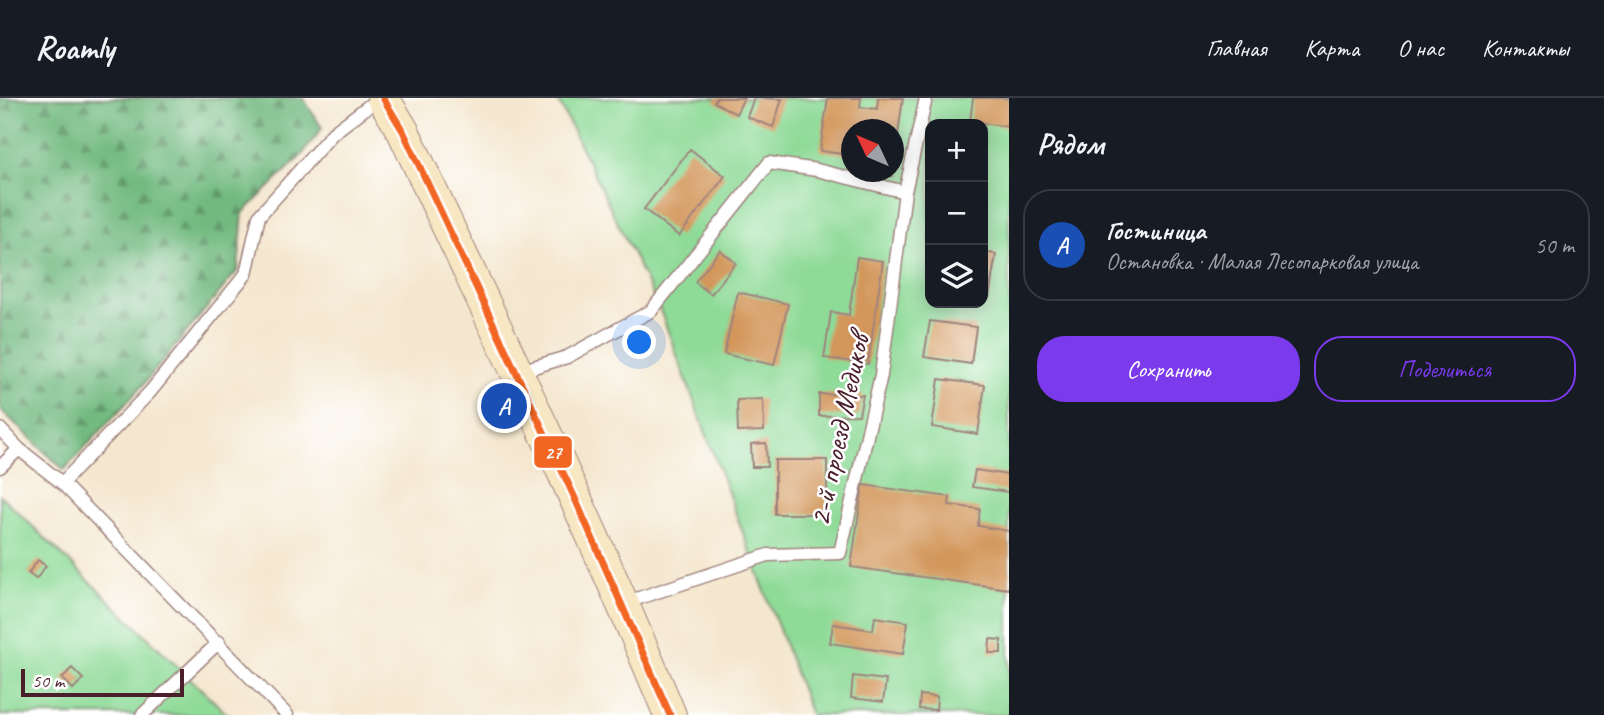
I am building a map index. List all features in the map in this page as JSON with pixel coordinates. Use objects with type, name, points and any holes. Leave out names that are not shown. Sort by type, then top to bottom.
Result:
[{"type":"street","points":[[381,98],[403,131],[517,372],[624,603],[670,715]]},
{"type":"lane","points":[[62,483],[150,391],[246,274],[259,216],[333,133],[381,98]]},
{"type":"lane","name":"2-й проезд Медиков","points":[[624,603],[768,555],[839,553],[881,374],[905,192],[926,98]]},
{"type":"lane","points":[[517,372],[567,357],[652,311],[769,163],[817,170],[905,192]]},
{"type":"lane","points":[[0,429],[19,449],[62,483],[287,715]]},
{"type":"lane","points":[[0,467],[19,449]]},
{"type":"lane","points":[[142,715],[219,642]]},
{"type":"green space","points":[[0,98],[303,98],[322,128],[301,156],[243,213],[238,270],[142,386],[64,470],[0,409]]},
{"type":"green space","points":[[557,98],[1009,98],[1009,715],[811,715],[660,310]]},
{"type":"green space","points":[[0,495],[228,715],[0,715]]},
{"type":"building","points":[[716,98],[744,98],[736,114],[714,102]]},
{"type":"building","points":[[754,98],[782,99],[773,127],[747,117]]},
{"type":"building","points":[[828,98],[861,98],[860,107],[877,109],[878,98],[903,98],[900,119],[841,119],[841,154],[820,151]]},
{"type":"building","points":[[973,98],[1009,98],[1009,127],[988,124],[988,119],[970,119]]},
{"type":"building","points":[[690,149],[725,176],[679,236],[644,209]]},
{"type":"building","points":[[720,250],[736,263],[711,294],[695,282]]},
{"type":"building","points":[[988,253],[996,254],[988,297]]},
{"type":"building","points":[[857,257],[883,261],[868,364],[824,358],[831,312],[849,315]]},
{"type":"building","points":[[738,292],[788,304],[774,365],[724,354]]},
{"type":"building","points":[[930,321],[976,327],[971,364],[924,357]]},
{"type":"building","points":[[939,379],[985,385],[978,434],[932,427]]},
{"type":"building","points":[[819,394],[863,395],[859,415],[819,416]]},
{"type":"building","points":[[763,399],[764,431],[738,432],[737,400]]},
{"type":"building","points":[[766,443],[767,467],[752,467],[751,444]]},
{"type":"building","points":[[775,460],[827,460],[827,514],[775,514]]},
{"type":"building","points":[[975,470],[1009,475],[1009,492],[972,487]]},
{"type":"building","points":[[863,485],[950,497],[949,505],[980,509],[978,526],[1009,531],[1009,589],[851,567]]},
{"type":"building","points":[[38,560],[46,566],[36,579],[28,573]]},
{"type":"building","points":[[875,617],[908,622],[903,654],[830,643],[833,624],[873,630]]},
{"type":"building","points":[[990,639],[1001,640],[1001,653],[989,653]]},
{"type":"building","points":[[72,668],[83,679],[73,689],[62,678]]},
{"type":"building","points":[[853,676],[886,680],[883,702],[851,698]]},
{"type":"building","points":[[920,695],[937,697],[936,710],[919,709]]},
{"type":"transit line","name":"27","points":[[383,98],[403,131],[573,494],[670,715]]},
{"type":"place","name":"Гостиница","points":[[504,406]]}]
